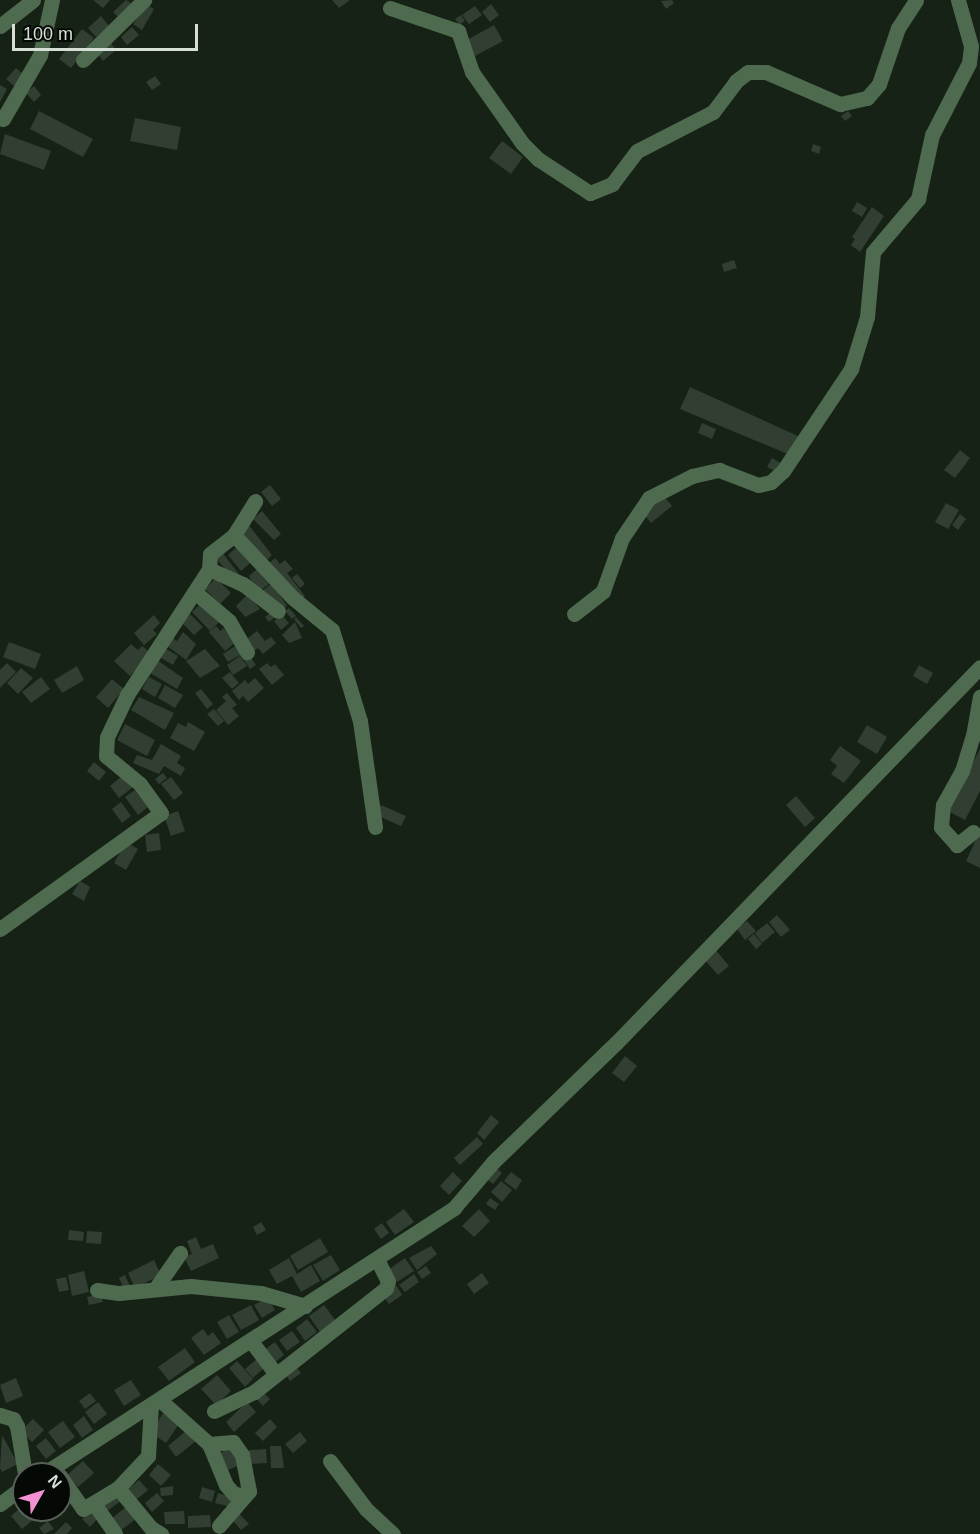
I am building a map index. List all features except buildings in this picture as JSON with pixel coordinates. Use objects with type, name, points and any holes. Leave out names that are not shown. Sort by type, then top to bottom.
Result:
[{"type":"street","points":[[0,27],[33,0]]},
{"type":"street","points":[[3,119],[40,55],[52,0]]},
{"type":"street","points":[[83,60],[144,0]]},
{"type":"street","points":[[390,8],[458,31],[472,72],[522,143],[538,159],[590,193],[612,184],[637,151],[714,112],[736,81],[748,72],[766,72],[840,104],[867,98],[879,84],[898,28],[916,0]]},
{"type":"street","points":[[574,614],[603,591],[622,538],[649,498],[692,476],[719,470],[758,485],[771,482],[783,471],[851,369],[867,317],[873,252],[918,199],[932,135],[969,63],[971,46],[958,0]]},
{"type":"street","points":[[0,929],[161,813],[140,784],[106,756],[107,737],[163,636],[195,592],[208,569],[210,554],[234,535],[255,501]]},
{"type":"street","points":[[234,535],[293,598],[332,630],[360,721],[375,827]]},
{"type":"street","points":[[208,569],[243,585],[278,611]]},
{"type":"street","points":[[195,592],[229,621],[247,652]]},
{"type":"street","points":[[70,1462],[454,1208],[493,1162],[624,1035],[980,667]]},
{"type":"street","points":[[973,832],[957,845],[941,827],[943,805],[962,771],[973,736],[980,697]]},
{"type":"street","points":[[155,1289],[180,1253]]},
{"type":"street","points":[[214,1411],[254,1392],[275,1373],[386,1288],[388,1281],[377,1259]]},
{"type":"street","points":[[97,1290],[119,1293],[191,1286],[261,1293],[305,1306]]},
{"type":"street","points":[[251,1341],[275,1373]]},
{"type":"street","points":[[156,1403],[209,1444],[226,1485],[234,1494],[244,1495]]},
{"type":"street","points":[[72,1496],[83,1509],[95,1505],[118,1488],[148,1456],[156,1403]]},
{"type":"street","points":[[0,1415],[13,1419],[17,1426],[23,1462]]},
{"type":"street","points":[[209,1444],[233,1442],[242,1455],[250,1487],[219,1527]]},
{"type":"street","points":[[330,1461],[366,1509],[393,1534]]},
{"type":"street","points":[[118,1488],[151,1528],[161,1534]]},
{"type":"street","points":[[95,1505],[115,1534]]}]
